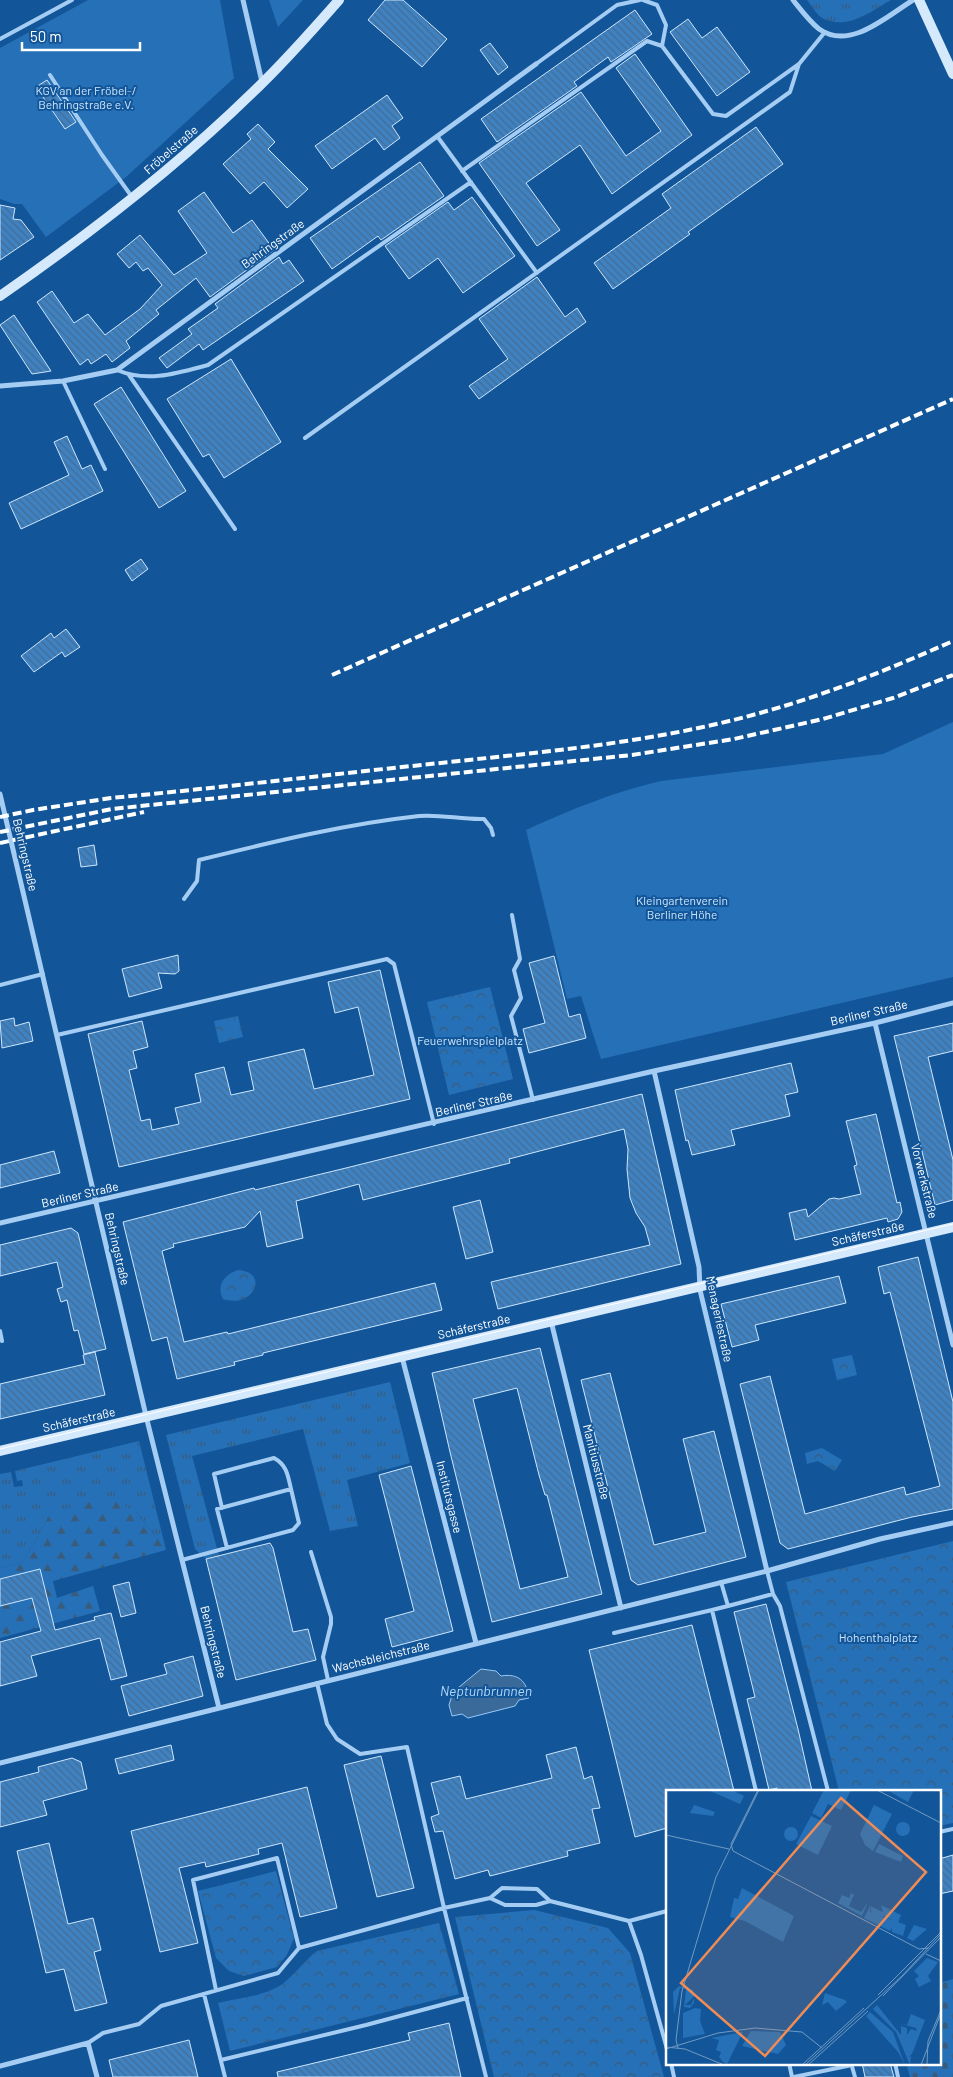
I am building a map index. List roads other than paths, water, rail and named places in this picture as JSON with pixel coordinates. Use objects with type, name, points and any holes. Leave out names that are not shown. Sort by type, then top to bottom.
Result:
[{"type":"street","points":[[243,0],[262,83]]},
{"type":"street","name":"Fröbelstraße","points":[[0,296],[133,198],[224,121],[339,0]]},
{"type":"street","points":[[793,0],[809,20],[825,32],[846,37],[858,34],[913,0]]},
{"type":"street","points":[[919,0],[953,74]]},
{"type":"street","name":"Behringstraße","points":[[0,386],[63,380],[117,370],[536,64]]},
{"type":"street","name":"Behringstraße","points":[[0,794],[146,1417],[219,1708]]},
{"type":"street","name":"Berliner Straße","points":[[0,1223],[434,1124],[654,1071],[875,1023],[953,1003]]},
{"type":"street","name":"Vorwerkstraße","points":[[875,1023],[953,1345]]},
{"type":"street","name":"Menageriestraße","points":[[654,1071],[699,1267],[700,1287],[767,1571]]},
{"type":"street","name":"Schäferstraße","points":[[0,1451],[953,1227]]},
{"type":"street","name":"Manitiusstraße","points":[[551,1321],[621,1608]]},
{"type":"street","name":"Institutsgasse","points":[[402,1356],[476,1643]]},
{"type":"street","points":[[767,1571],[880,1539],[953,1523]]},
{"type":"street","name":"Wachsbleichstraße","points":[[0,1763],[767,1571]]},
{"type":"street","points":[[0,2066],[88,2043],[97,2077]]},
{"type":"lane","points":[[0,39],[72,0]]},
{"type":"lane","points":[[536,64],[617,5],[642,0],[657,5],[666,25],[662,46]]},
{"type":"lane","points":[[462,171],[647,41],[662,46],[713,114],[726,116],[799,64],[825,32]]},
{"type":"lane","points":[[305,438],[790,92],[799,64]]},
{"type":"lane","points":[[50,75],[102,155],[133,198]]},
{"type":"lane","points":[[437,136],[537,273]]},
{"type":"lane","points":[[117,370],[129,376],[163,376],[208,365],[471,182]]},
{"type":"lane","points":[[129,376],[235,530]]},
{"type":"lane","points":[[63,380],[106,469]]},
{"type":"lane","points":[[184,899],[197,881],[199,860],[289,837],[422,816],[484,820],[493,835]]},
{"type":"lane","points":[[512,915],[520,959],[514,970],[521,998],[511,1016],[533,1100]]},
{"type":"lane","points":[[57,1035],[387,959],[394,964],[434,1124]]},
{"type":"lane","points":[[0,984],[43,974]]},
{"type":"lane","points":[[0,1331],[2,1341]]},
{"type":"lane","points":[[182,1560],[293,1530],[298,1523],[286,1468],[274,1458],[214,1474],[222,1508]]},
{"type":"lane","points":[[227,1548],[217,1509],[291,1489]]},
{"type":"lane","points":[[311,1552],[331,1617],[323,1657],[328,1680]]},
{"type":"lane","points":[[767,1571],[773,1594],[780,1606],[828,1790]]},
{"type":"lane","points":[[721,1582],[728,1606]]},
{"type":"lane","points":[[614,1633],[773,1594]]},
{"type":"lane","points":[[712,1610],[756,1790]]},
{"type":"lane","points":[[317,1683],[327,1724],[337,1739],[360,1754],[407,1747],[444,1908],[486,2077]]},
{"type":"lane","points":[[940,1832],[953,1828]]},
{"type":"lane","points":[[216,1990],[193,1880],[277,1858],[299,1948]]},
{"type":"lane","points":[[88,2043],[103,2033],[139,2024],[161,2006],[278,1973],[299,1948],[444,1908],[490,1898],[502,1888],[537,1890],[550,1901],[630,1921],[666,1911]]},
{"type":"lane","points":[[490,1898],[505,1905],[536,1905],[550,1901]]},
{"type":"lane","points":[[630,1921],[666,2045]]},
{"type":"lane","points":[[204,1994],[225,2077]]},
{"type":"lane","points":[[221,2060],[467,1998]]},
{"type":"lane","points":[[671,2064],[674,2077]]},
{"type":"lane","points":[[789,2064],[793,2077],[852,2064],[855,2077]]},
{"type":"lane","points":[[895,2064],[898,2077]]},
{"type":"water","name":"Neptunbrunnen","points":[[481,1669],[496,1671],[501,1676],[517,1677],[524,1683],[529,1698],[519,1700],[515,1706],[468,1718],[462,1714],[452,1716],[449,1705],[453,1692]]},
{"type":"tram line","points":[[0,1449],[953,1224]]},
{"type":"railway","points":[[332,675],[953,399]]},
{"type":"railway","points":[[0,817],[111,798],[537,753],[653,737],[729,721],[791,704],[861,679],[953,641]]},
{"type":"railway","points":[[0,832],[112,809],[632,755],[734,739],[823,719],[893,698],[953,675]]},
{"type":"railway","points":[[0,843],[144,812]]},
{"type":"park label","name":"KGV an der Fröbel-/ Behringstraße e.V.","points":[[86,98]]},
{"type":"park label","name":"Kleingartenverein Berliner Höhe","points":[[682,908]]},
{"type":"park label","name":"Feuerwehrspielplatz","points":[[470,1041]]},
{"type":"park label","name":"Hohenthalplatz","points":[[878,1638]]}]
